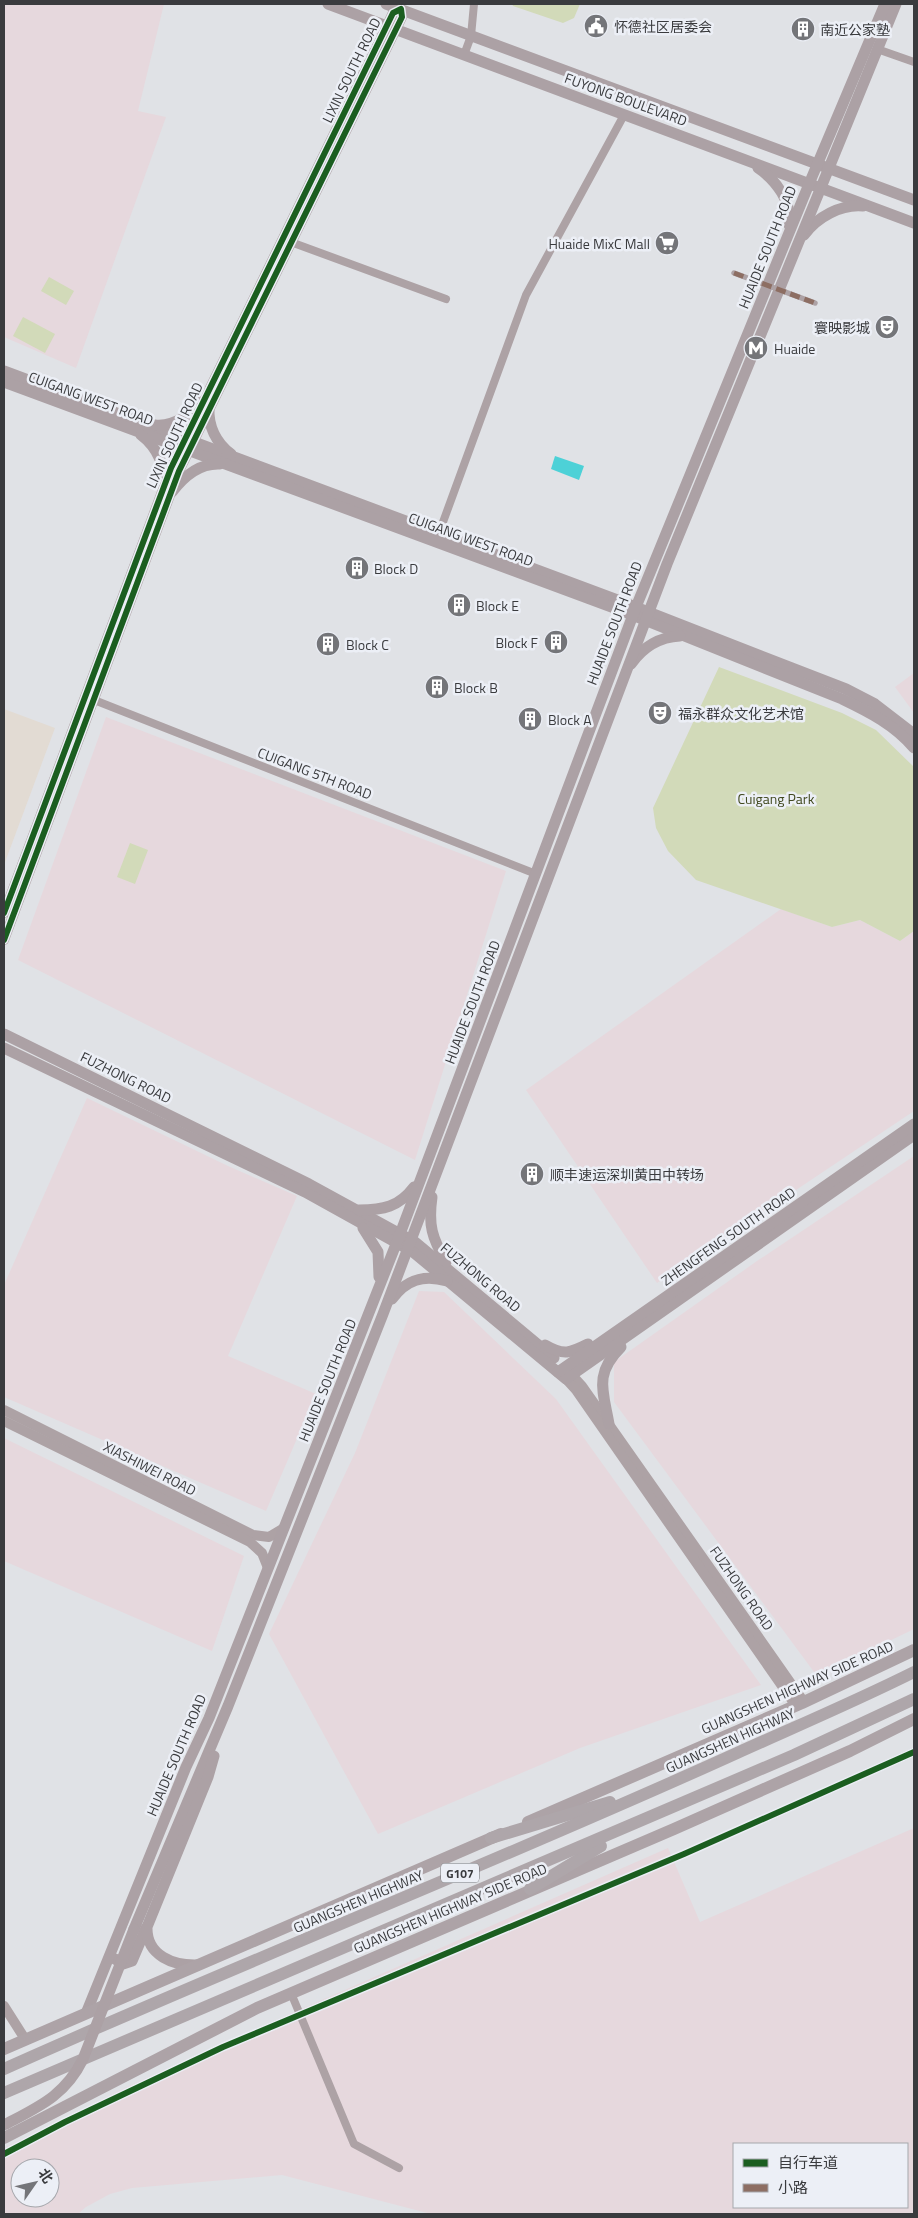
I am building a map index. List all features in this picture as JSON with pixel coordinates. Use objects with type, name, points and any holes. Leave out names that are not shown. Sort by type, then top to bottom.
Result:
[{"type":"highway","name":"GUANGSHEN HIGHWAY","points":[[4,2069],[121,2016],[660,1788],[837,1709],[914,1672]]},
{"type":"highway","name":"G107","points":[[4,2093],[794,1756],[914,1699]]},
{"type":"highway","points":[[491,1838],[660,1788]]},
{"type":"highway","points":[[530,1889],[638,1823]]},
{"type":"main road","name":"FUYONG BOULEVARD","points":[[328,4],[914,223]]},
{"type":"main road","name":"FUYONG BOULEVARD","points":[[386,4],[914,200]]},
{"type":"main road","name":"HUAIDE SOUTH ROAD","points":[[88,2011],[186,1767],[209,1718],[375,1298],[635,611],[817,163],[885,4]]},
{"type":"main road","name":"HUAIDE SOUTH ROAD","points":[[4,2126],[48,2102],[61,2091],[73,2077],[83,2059],[134,1929],[228,1706],[383,1314],[647,616],[896,4]]},
{"type":"main road","points":[[749,161],[762,170],[782,192],[789,211],[790,221],[787,236]]},
{"type":"main road","points":[[798,242],[816,222],[832,212],[851,206],[872,207]]},
{"type":"main road","name":"CUIGANG WEST ROAD","points":[[4,371],[187,445],[236,458],[439,533],[647,616],[846,689],[875,704],[914,734]]},
{"type":"main road","name":"CUIGANG WEST ROAD","points":[[4,382],[142,428]]},
{"type":"main road","points":[[224,464],[214,464],[197,469],[168,489],[159,456],[142,428],[178,421],[196,408],[207,403],[214,435],[227,451],[236,458]]},
{"type":"main road","name":"CUIGANG WEST ROAD","points":[[187,445],[224,464],[635,611]]},
{"type":"main road","name":"CUIGANG WEST ROAD","points":[[647,616],[683,635],[870,712],[892,727],[914,748]]},
{"type":"main road","points":[[625,673],[644,650],[654,642],[669,636],[683,635]]},
{"type":"main road","name":"FUZHONG ROAD","points":[[4,1032],[22,1043],[309,1184],[358,1210],[398,1239]]},
{"type":"main road","name":"FUZHONG ROAD","points":[[4,1048],[297,1188],[359,1222],[409,1245],[527,1335],[565,1373]]},
{"type":"main road","name":"ZHENGFENG SOUTH ROAD","points":[[565,1373],[670,1294],[914,1124]]},
{"type":"main road","name":"ZHENGFENG SOUTH ROAD","points":[[565,1373],[645,1324],[914,1134]]},
{"type":"main road","points":[[358,1210],[375,1210],[398,1204],[409,1194],[424,1170]]},
{"type":"main road","points":[[383,1314],[400,1289],[414,1280],[450,1276],[430,1226],[435,1180]]},
{"type":"main road","points":[[359,1222],[371,1238],[378,1252],[380,1267],[375,1298]]},
{"type":"main road","name":"FUZHONG ROAD","points":[[450,1276],[565,1373]]},
{"type":"main road","points":[[527,1335],[556,1350],[564,1353],[572,1352],[592,1343],[652,1299],[670,1294]]},
{"type":"main road","points":[[609,1424],[602,1379],[603,1372],[608,1360],[645,1324]]},
{"type":"main road","name":"GUANGSHEN HIGHWAY SIDE ROAD","points":[[4,2049],[800,1704],[914,1650]]},
{"type":"main road","name":"HUAIDE SOUTH ROAD","points":[[114,1945],[113,1954],[115,1960],[123,1964],[129,1963],[135,1956],[208,1777],[228,1706]]},
{"type":"main road","name":"GUANGSHEN HIGHWAY SIDE ROAD","points":[[4,2138],[170,2054],[235,2018],[530,1889],[674,1829],[850,1751],[914,1720]]},
{"type":"main road","points":[[147,1927],[148,1940],[159,1955],[166,1960],[180,1964],[200,1964]]},
{"type":"street","points":[[464,55],[471,36],[474,4]]},
{"type":"street","name":"LIXIN SOUTH ROAD","points":[[4,913],[89,698],[168,489],[187,445],[391,28],[393,13],[401,9]]},
{"type":"street","points":[[877,49],[914,62]]},
{"type":"street","points":[[439,533],[526,295],[624,115]]},
{"type":"street","points":[[286,241],[446,299]]},
{"type":"street","points":[[734,273],[815,303]]},
{"type":"street","name":"LIXIN SOUTH ROAD","points":[[4,940],[89,698]]},
{"type":"street","name":"CUIGANG 5TH ROAD","points":[[89,698],[536,874]]},
{"type":"street","name":"FUZHONG ROAD","points":[[565,1373],[609,1424],[800,1704]]},
{"type":"street","name":"FUZHONG ROAD","points":[[565,1373],[800,1704]]},
{"type":"street","name":"XIASHIWEI ROAD","points":[[4,1410],[253,1535],[269,1537],[284,1528]]},
{"type":"street","name":"XIASHIWEI ROAD","points":[[4,1421],[250,1542],[262,1553],[268,1568]]},
{"type":"street","points":[[4,2154],[171,2071],[223,2048],[684,1854],[914,1752]]},
{"type":"street","points":[[290,1993],[354,2144],[399,2168]]},
{"type":"street","points":[[4,2006],[26,2039]]},
{"type":"shaded area","points":[[4,4],[164,4],[138,111],[166,117],[76,368],[4,337]]},
{"type":"shaded area","points":[[914,673],[914,713],[895,687]]},
{"type":"shaded area","points":[[4,709],[55,728],[4,865]]},
{"type":"shaded area","points":[[106,717],[506,871],[415,1160],[18,960]]},
{"type":"shaded area","points":[[781,909],[832,927],[860,920],[900,941],[914,931],[914,1111],[657,1283],[526,1090]]},
{"type":"shaded area","points":[[87,1098],[228,1166],[297,1196],[228,1356],[316,1394],[266,1511],[4,1397],[4,1285]]},
{"type":"shaded area","points":[[914,1156],[914,1629],[817,1676],[614,1402],[614,1362],[757,1261]]},
{"type":"shaded area","points":[[419,1291],[444,1292],[556,1399],[761,1685],[580,1748],[378,1834],[269,1634],[355,1453]]},
{"type":"shaded area","points":[[4,1438],[244,1556],[212,1651],[4,1561]]},
{"type":"shaded area","points":[[914,1828],[914,2214],[431,2214],[282,2175],[132,2188],[110,2194],[86,2207],[78,2214],[4,2214],[4,2148],[129,2086],[668,1848],[700,1922]]},
{"type":"green space","points":[[512,4],[580,4],[574,18],[563,23],[513,6]]},
{"type":"green space","points":[[49,277],[74,291],[66,305],[41,291]]},
{"type":"green space","points":[[23,317],[55,334],[45,353],[13,336]]},
{"type":"green space","name":"Cuigang Park","points":[[719,667],[842,713],[876,730],[914,767],[914,931],[900,941],[860,920],[832,927],[696,880],[668,851],[656,828],[653,808]]},
{"type":"green space","points":[[130,843],[148,850],[135,884],[117,877]]},
{"type":"water","points":[[555,456],[584,466],[579,480],[551,469]]},
{"type":"marked path","points":[[734,273],[815,303]]},
{"type":"cycle path","points":[[4,913],[171,468],[393,13],[401,9],[402,17],[179,471],[4,940]]},
{"type":"cycle path","points":[[4,2154],[65,2122],[223,2047],[684,1854],[914,1752]]},
{"type":"place","name":"怀德社区居委会","points":[[596,26]]},
{"type":"place","name":"南近公家塾","points":[[803,29]]},
{"type":"place","name":"Huaide MixC Mall","points":[[667,243]]},
{"type":"place","name":"寰映影城","points":[[887,327]]},
{"type":"place","name":"Huaide","points":[[756,348]]},
{"type":"place","name":"Block D","points":[[357,568]]},
{"type":"place","name":"Block E","points":[[459,605]]},
{"type":"place","name":"Block F","points":[[556,642]]},
{"type":"place","name":"Block C","points":[[328,644]]},
{"type":"place","name":"Block B","points":[[437,687]]},
{"type":"place","name":"福永群众文化艺术馆","points":[[660,713]]},
{"type":"place","name":"Block A","points":[[530,719]]},
{"type":"place","name":"顺丰速运深圳黄田中转场","points":[[532,1174]]}]
